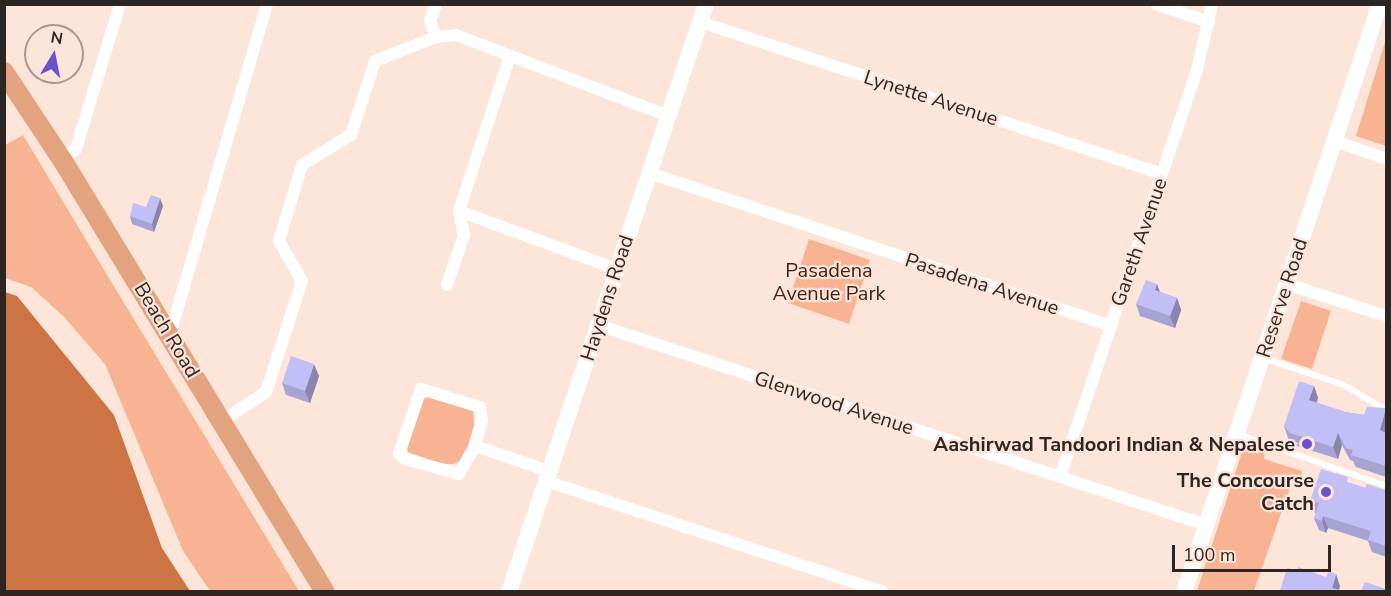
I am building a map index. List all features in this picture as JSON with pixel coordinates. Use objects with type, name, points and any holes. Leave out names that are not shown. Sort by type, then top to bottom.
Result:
[{"type":"main road","name":"Beach Road","points":[[4,72],[63,161],[325,591]]},
{"type":"street","points":[[63,161],[76,149],[120,4]]},
{"type":"street","points":[[170,334],[267,4]]},
{"type":"street","points":[[436,4],[430,21],[436,37]]},
{"type":"street","name":"Haydens Road","points":[[509,591],[706,4]]},
{"type":"street","points":[[1156,4],[1209,22]]},
{"type":"street","name":"Gareth Avenue","points":[[1060,477],[1162,174],[1209,22],[1212,4]]},
{"type":"street","name":"Reserve Road","points":[[1184,591],[1380,4]]},
{"type":"street","name":"Lynette Avenue","points":[[700,22],[1162,174]]},
{"type":"street","points":[[222,421],[266,392],[302,281],[279,241],[302,165],[351,135],[375,61],[436,37],[456,35],[668,116]]},
{"type":"street","points":[[447,285],[464,236],[459,211],[510,56]]},
{"type":"street","points":[[1335,141],[1386,159]]},
{"type":"street","name":"Pasadena Avenue","points":[[649,173],[1111,326]]},
{"type":"street","points":[[459,211],[617,269]]},
{"type":"street","points":[[1287,284],[1386,316]]},
{"type":"street","name":"Glenwood Avenue","points":[[598,326],[1206,525]]},
{"type":"street","points":[[421,389],[480,407],[482,420],[475,446],[464,470],[454,475],[399,454],[421,389]]},
{"type":"street","points":[[475,446],[548,476],[883,591]]},
{"type":"lane","points":[[1262,358],[1344,385],[1386,410]]},
{"type":"lane","points":[[1237,434],[1386,486]]},
{"type":"green space","points":[[1386,39],[1386,146],[1356,136]]},
{"type":"green space","points":[[23,135],[299,591],[210,591],[183,551],[105,364],[63,316],[31,287],[5,278],[5,145]]},
{"type":"green space","name":"Pasadena Avenue Park","points":[[809,239],[870,260],[849,324],[788,303]]},
{"type":"green space","points":[[1301,301],[1331,311],[1312,369],[1281,359]]},
{"type":"green space","points":[[431,396],[473,411],[474,425],[464,459],[454,464],[441,464],[408,452],[407,445],[423,399]]},
{"type":"green space","points":[[1250,447],[1265,449],[1264,459],[1302,471],[1301,478],[1294,476],[1254,591],[1197,591],[1242,452]]},
{"type":"shaded area","points":[[5,292],[17,296],[114,415],[162,548],[190,591],[5,591]]},
{"type":"building","points":[[151,195],[160,198],[152,224],[130,216],[133,203],[146,207]]},
{"type":"building","points":[[1146,280],[1157,284],[1155,290],[1177,298],[1170,316],[1136,304]]},
{"type":"building","points":[[291,356],[314,364],[305,391],[282,383]]},
{"type":"building","points":[[1299,381],[1314,386],[1309,400],[1345,412],[1364,415],[1367,407],[1386,408],[1380,430],[1386,433],[1386,466],[1351,455],[1353,450],[1346,448],[1338,433],[1333,447],[1290,433],[1284,426]]},
{"type":"building","points":[[1321,469],[1348,477],[1347,482],[1365,488],[1367,484],[1386,490],[1386,546],[1368,540],[1371,531],[1323,516],[1322,521],[1314,518],[1319,503],[1310,501]]},
{"type":"building","points":[[1298,567],[1326,577],[1329,571],[1336,574],[1332,588],[1345,591],[1280,591],[1287,568],[1297,571]]},
{"type":"building","points":[[1365,582],[1386,589],[1386,591],[1361,591]]},
{"type":"place","name":"Aashirwad Tandoori Indian & Nepalese","points":[[1307,444]]},
{"type":"place","name":"The Concourse Catch","points":[[1326,492]]}]
